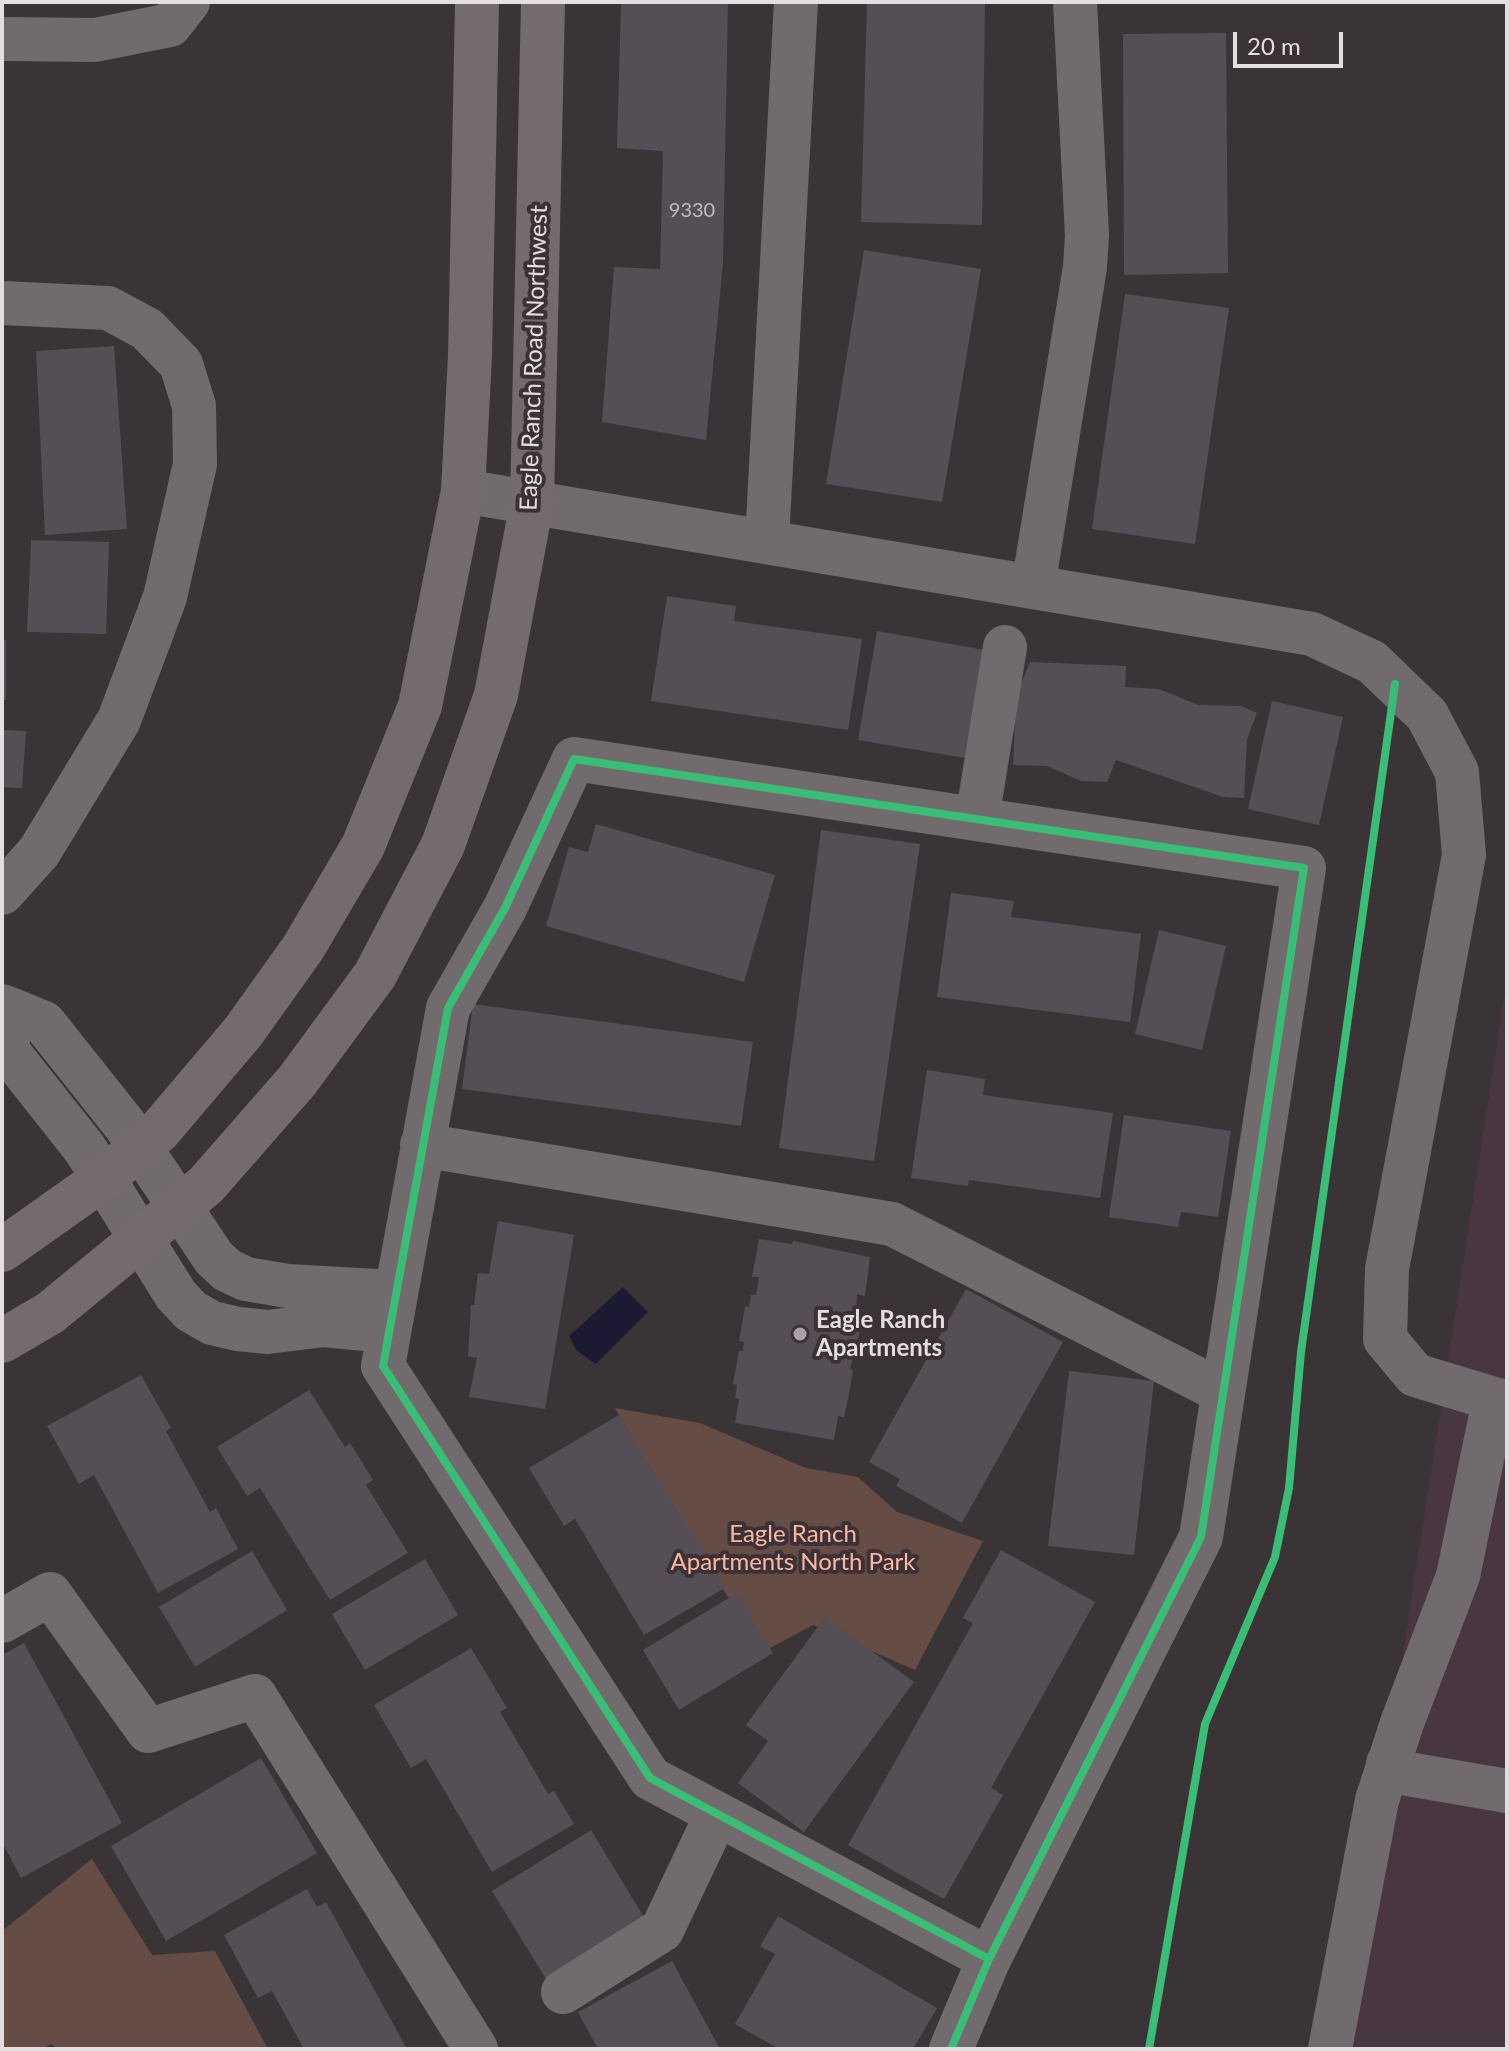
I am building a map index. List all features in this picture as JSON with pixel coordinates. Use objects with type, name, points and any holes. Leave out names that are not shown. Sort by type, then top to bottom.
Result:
[{"type":"main road","points":[[2,1250],[104,1178],[159,1131],[243,1032],[303,948],[363,846],[420,706],[463,491],[470,356],[477,2]]},
{"type":"main road","name":"Eagle Ranch Road Northwest","points":[[2,1341],[50,1313],[206,1185],[297,1081],[375,975],[443,845],[496,695],[532,502],[543,2]]},
{"type":"street","points":[[2,39],[95,40],[170,25],[188,2]]},
{"type":"street","points":[[767,540],[796,2]]},
{"type":"street","points":[[1033,587],[1085,267],[1087,235],[1075,2]]},
{"type":"street","points":[[2,893],[39,852],[119,720],[165,597],[195,464],[194,406],[181,364],[147,329],[108,308],[6,303]]},
{"type":"street","points":[[463,491],[1312,634],[1372,662],[1427,715],[1457,772],[1464,855],[1387,1269],[1385,1339],[1415,1375],[1501,1402],[1458,1576],[1377,1800],[1330,2049]]},
{"type":"street","points":[[977,819],[1005,647]]},
{"type":"street","points":[[951,2049],[989,1959],[1201,1537],[1304,868],[574,759],[505,908],[448,1008],[390,1312],[383,1366],[650,1778],[989,1959]]},
{"type":"street","points":[[3,1008],[44,1023],[139,1147],[214,1258],[227,1270],[246,1279],[288,1286],[390,1312],[268,1332],[212,1323],[191,1311],[176,1295],[104,1178],[9,1053],[3,1008]]},
{"type":"street","points":[[30,1079],[65,1049]]},
{"type":"street","points":[[422,1145],[892,1224],[1223,1392]]},
{"type":"street","points":[[2,1621],[50,1594],[148,1731],[255,1696],[476,2049]]},
{"type":"street","points":[[1388,1763],[1408,1774],[1507,1791]]},
{"type":"street","points":[[563,1992],[662,1930],[717,1814]]},
{"type":"shaded area","points":[[1507,980],[1507,2049],[1342,2049]]},
{"type":"shaded area","points":[[623,1287],[648,1312],[596,1364],[577,1351],[569,1336]]},
{"type":"green space","name":"Eagle Ranch Apartments North Park","points":[[615,1408],[700,1423],[806,1468],[858,1477],[897,1512],[983,1541],[915,1670],[813,1625],[764,1651],[681,1526]]},
{"type":"green space","points":[[92,1859],[152,1955],[215,1951],[268,2049],[56,2049],[52,2044],[41,2049],[2,2049],[2,1931]]},
{"type":"building","points":[[621,2],[728,2],[723,263],[706,440],[602,422],[614,267],[660,269],[663,151],[617,148]]},
{"type":"building","points":[[867,2],[985,2],[982,225],[861,222]]},
{"type":"building","points":[[1226,33],[1228,273],[1124,275],[1123,34]]},
{"type":"building","points":[[864,250],[981,269],[942,502],[826,484]]},
{"type":"building","points":[[1125,294],[1229,308],[1195,544],[1092,529]]},
{"type":"building","points":[[114,346],[127,529],[45,535],[36,351]]},
{"type":"building","points":[[31,540],[109,542],[106,634],[27,632]]},
{"type":"building","points":[[667,596],[736,606],[734,621],[862,639],[848,730],[651,701]]},
{"type":"building","points":[[877,631],[985,650],[966,758],[858,740]]},
{"type":"building","points":[[2,639],[6,640],[6,700],[2,700]]},
{"type":"building","points":[[1030,662],[1126,666],[1125,687],[1159,689],[1198,705],[1241,706],[1257,713],[1247,739],[1244,798],[1223,797],[1116,760],[1107,782],[1081,781],[1047,766],[1013,765],[1016,696]]},
{"type":"building","points":[[1272,701],[1343,717],[1319,825],[1248,809]]},
{"type":"building","points":[[2,730],[26,731],[22,788],[2,787]]},
{"type":"building","points":[[596,824],[775,875],[744,982],[546,926],[569,847],[588,852]]},
{"type":"building","points":[[821,830],[920,844],[874,1161],[779,1148]]},
{"type":"building","points":[[951,893],[1014,901],[1011,917],[1141,934],[1130,1022],[937,997]]},
{"type":"building","points":[[1159,930],[1226,946],[1202,1050],[1135,1034]]},
{"type":"building","points":[[473,1004],[753,1042],[741,1126],[462,1089]]},
{"type":"building","points":[[927,1070],[985,1079],[983,1095],[1113,1113],[1100,1198],[969,1180],[968,1186],[911,1178]]},
{"type":"building","points":[[1124,1115],[1231,1131],[1218,1217],[1181,1212],[1178,1227],[1109,1217]]},
{"type":"building","points":[[498,1221],[574,1235],[545,1409],[469,1397],[477,1358],[468,1356],[471,1305],[474,1305],[478,1273],[489,1274]]},
{"type":"building","name":"Eagle Ranch Apartments","points":[[759,1239],[792,1244],[793,1241],[870,1257],[865,1296],[857,1294],[856,1313],[861,1327],[850,1369],[853,1371],[847,1404],[844,1417],[838,1416],[834,1440],[735,1423],[739,1399],[735,1398],[737,1385],[733,1384],[739,1351],[743,1351],[744,1342],[739,1341],[745,1307],[749,1307],[751,1295],[756,1295],[759,1277],[752,1277]]},
{"type":"building","points":[[966,1289],[1063,1342],[962,1523],[896,1486],[900,1479],[869,1462]]},
{"type":"building","points":[[1069,1371],[1154,1381],[1134,1555],[1048,1546]]},
{"type":"building","points":[[141,1375],[171,1428],[166,1431],[210,1512],[216,1508],[238,1549],[158,1593],[94,1475],[79,1484],[47,1426]]},
{"type":"building","points":[[309,1390],[345,1447],[350,1443],[373,1480],[366,1485],[408,1553],[330,1600],[260,1488],[247,1496],[217,1447]]},
{"type":"building","points":[[619,1415],[725,1588],[644,1635],[575,1519],[564,1526],[529,1468]]},
{"type":"building","points":[[1001,1550],[1095,1602],[991,1788],[1003,1795],[944,1899],[848,1845],[973,1623],[963,1618]]},
{"type":"building","points":[[252,1551],[287,1610],[195,1667],[159,1607]]},
{"type":"building","points":[[425,1559],[458,1615],[365,1670],[332,1614]]},
{"type":"building","points":[[737,1593],[773,1653],[679,1710],[643,1650]]},
{"type":"building","points":[[825,1617],[914,1682],[804,1832],[738,1783],[768,1741],[746,1725]]},
{"type":"building","points":[[24,1643],[122,1823],[21,1878],[2,1842],[2,1655]]},
{"type":"building","points":[[471,1648],[507,1708],[500,1712],[548,1794],[554,1791],[574,1824],[492,1872],[426,1759],[411,1768],[374,1705]]},
{"type":"building","points":[[261,1758],[317,1853],[166,1941],[111,1846]]},
{"type":"building","points":[[591,1830],[645,1919],[546,1979],[492,1891]]},
{"type":"building","points":[[307,1889],[317,1907],[326,1902],[407,2049],[304,2049],[272,1991],[258,1998],[224,1935]]},
{"type":"building","points":[[778,1916],[937,2008],[913,2049],[779,2049],[735,2024],[775,1954],[760,1946]]},
{"type":"building","points":[[672,1961],[720,2049],[598,2049],[578,2012]]},
{"type":"cycle path","points":[[1149,2049],[1205,1724],[1275,1557],[1289,1488],[1301,1352],[1395,684]]},
{"type":"cycle path","points":[[951,2049],[989,1959],[650,1778],[383,1366],[448,1008],[505,908],[574,759],[1304,868],[1201,1537],[989,1959]]},
{"type":"place","name":"Eagle Ranch Apartments","points":[[800,1334]]}]
